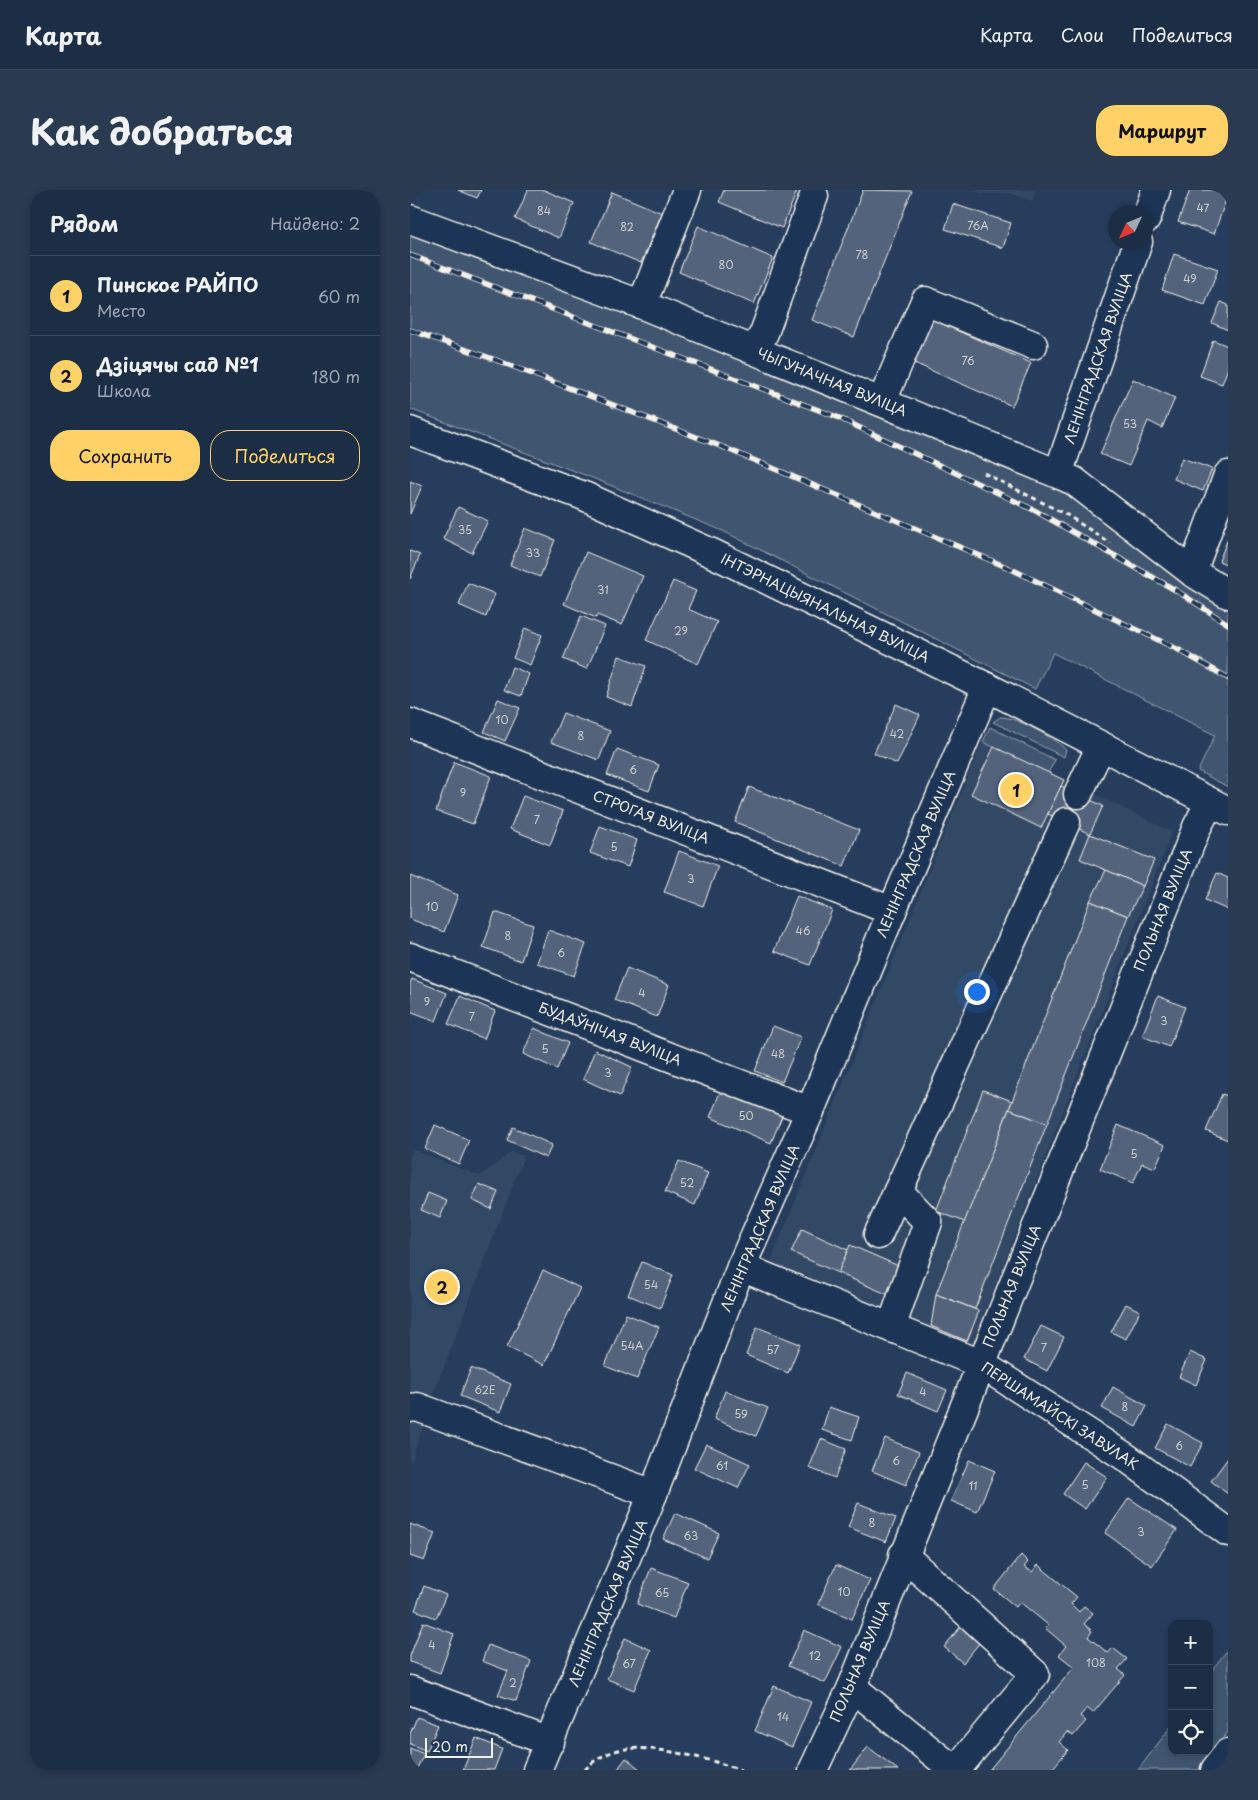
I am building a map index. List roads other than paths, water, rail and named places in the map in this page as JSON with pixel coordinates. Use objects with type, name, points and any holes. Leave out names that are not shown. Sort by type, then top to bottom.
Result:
[{"type":"street","points":[[640,304],[648,289],[687,190]]},
{"type":"street","points":[[1151,205],[1156,190]]},
{"type":"street","points":[[755,350],[764,333],[814,196]]},
{"type":"street","name":"ЧЫГУНАЧНАЯ ВУЛІЦА","points":[[410,219],[640,304],[882,401],[1074,481],[1192,572],[1228,594]]},
{"type":"street","name":"ЛЕНІНГРАДСКАЯ ВУЛІЦА","points":[[1058,474],[1135,250]]},
{"type":"street","points":[[882,401],[925,301],[1033,345]]},
{"type":"street","name":"ІНТЭРНАЦЫЯНАЛЬНАЯ ВУЛІЦА","points":[[410,431],[584,496],[714,554],[987,687],[1219,806]]},
{"type":"street","points":[[1192,572],[1228,475]]},
{"type":"street","name":"ЛЕНІНГРАДСКАЯ ВУЛІЦА","points":[[537,1770],[653,1494],[741,1267],[810,1111],[987,687]]},
{"type":"street","name":"СТРОГАЯ ВУЛІЦА","points":[[410,723],[892,911]]},
{"type":"street","points":[[1078,794],[1101,746]]},
{"type":"street","name":"ПОЛЬНАЯ ВУЛІЦА","points":[[813,1770],[852,1687],[903,1555],[1197,827],[1219,806]]},
{"type":"street","points":[[878,1235],[1066,822]]},
{"type":"street","name":"БУДАЎНІЧАЯ ВУЛІЦА","points":[[410,957],[810,1111]]},
{"type":"street","points":[[891,1328],[928,1222],[898,1191]]},
{"type":"street","name":"ПЕРШАМАЙСКІ ЗАВУЛАК","points":[[741,1267],[981,1364],[1126,1458],[1228,1532]]},
{"type":"street","points":[[410,1408],[418,1407],[653,1494]]},
{"type":"street","points":[[852,1687],[955,1770],[1035,1674],[903,1555]]},
{"type":"street","points":[[410,1690],[550,1742]]},
{"type":"street","points":[[1215,1770],[1228,1753]]},
{"type":"railway","points":[[410,255],[837,417],[1034,510],[1177,591],[1228,624]]},
{"type":"railway","points":[[410,330],[496,360],[725,448],[1009,568],[1179,650],[1228,678]]},
{"type":"place","name":"Пинское РАЙПО","points":[[1016,790]]},
{"type":"place","name":"Дзіцячы сад №1","points":[[442,1287]]}]
